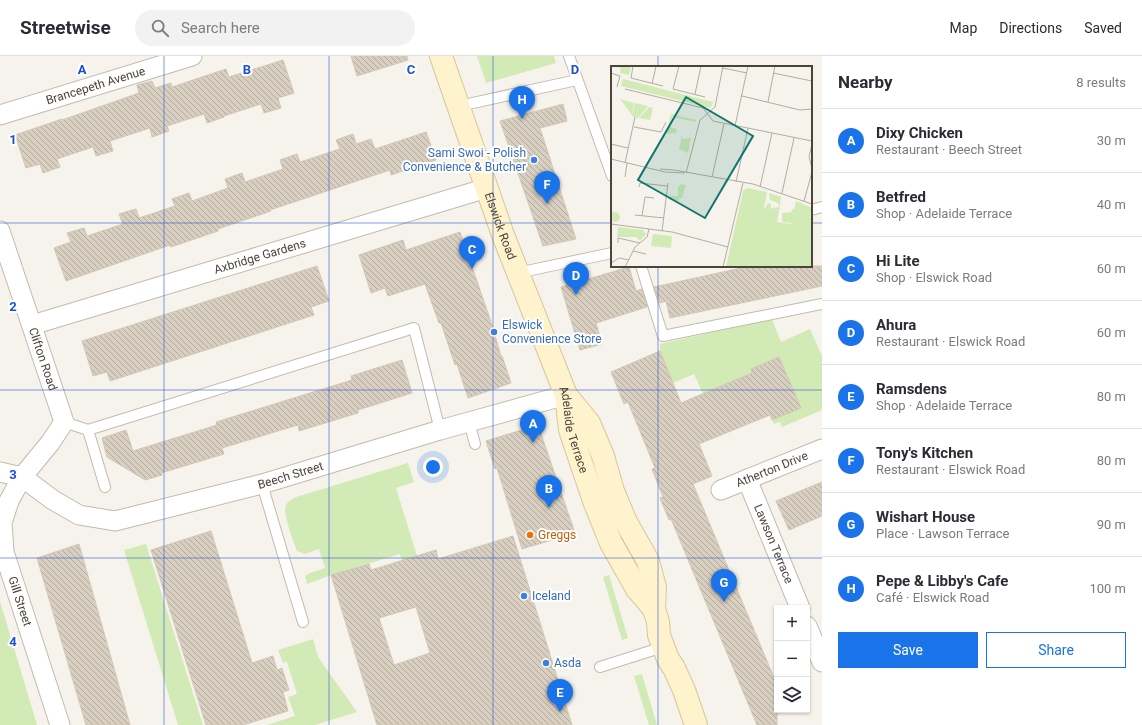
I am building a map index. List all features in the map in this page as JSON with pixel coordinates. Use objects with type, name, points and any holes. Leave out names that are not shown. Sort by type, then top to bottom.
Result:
[{"type":"main road","name":"Elswick Road","points":[[441,56],[518,273],[566,395]]},
{"type":"main road","name":"Adelaide Terrace","points":[[566,395],[589,423],[603,456],[613,492],[626,522],[648,561],[655,587],[654,610],[659,635],[668,659],[674,668],[684,690],[696,725]]},
{"type":"street","name":"Brancepeth Avenue","points":[[0,115],[192,56]]},
{"type":"street","name":"Axbridge Gardens","points":[[32,325],[487,188]]},
{"type":"street","name":"Clifton Road","points":[[0,231],[64,422]]},
{"type":"street","name":"Beech Street","points":[[22,477],[53,500],[79,515],[115,521],[262,484],[440,430],[566,395]]},
{"type":"street","points":[[0,472],[22,477],[50,443],[64,422]]},
{"type":"street","name":"Atherton Drive","points":[[721,490],[822,448]]},
{"type":"street","name":"Gill Street","points":[[22,477],[9,501],[2,524],[4,552],[60,725]]},
{"type":"street","name":"Lawson Terrace","points":[[746,479],[799,605]]},
{"type":"street","points":[[810,633],[822,662]]},
{"type":"lane","points":[[569,56],[611,173]]},
{"type":"lane","points":[[459,106],[577,80]]},
{"type":"lane","points":[[812,210],[822,208]]},
{"type":"lane","points":[[518,273],[611,253]]},
{"type":"lane","points":[[641,267],[663,336],[822,304]]},
{"type":"lane","points":[[64,422],[88,430],[414,328],[440,430]]},
{"type":"lane","points":[[469,422],[475,444]]},
{"type":"lane","points":[[88,430],[105,487]]},
{"type":"lane","points":[[262,484],[303,622]]},
{"type":"lane","points":[[600,667],[663,647]]},
{"type":"green space","points":[[477,56],[554,56],[556,63],[486,83]]},
{"type":"green space","points":[[772,319],[781,342],[810,329],[822,356],[822,410],[782,427],[780,422],[774,424],[772,420],[800,407],[779,357],[751,369],[752,373],[703,394],[694,374],[673,383],[660,351],[660,344]]},
{"type":"green space","points":[[408,463],[414,482],[396,488],[417,556],[402,561],[400,554],[307,584],[305,576],[325,568],[319,549],[305,554],[297,551],[287,521],[285,509],[289,501],[296,497]]},
{"type":"green space","points":[[146,544],[203,725],[178,725],[124,550]]},
{"type":"green space","points":[[609,575],[628,638],[622,640],[603,577]]},
{"type":"green space","points":[[0,601],[37,725],[0,725]]},
{"type":"green space","points":[[313,639],[318,657],[357,712],[315,725],[267,725],[295,716],[288,697],[297,694],[287,662],[283,663],[278,650]]},
{"type":"green space","points":[[642,674],[657,725],[649,725],[634,676]]},
{"type":"building","points":[[351,56],[407,56],[408,60],[357,76]]},
{"type":"building","points":[[283,60],[294,93],[278,98],[281,108],[264,113],[261,104],[207,123],[204,114],[167,126],[169,131],[152,137],[150,128],[110,141],[113,151],[96,156],[93,147],[57,159],[60,167],[43,173],[40,164],[26,168],[15,135],[139,93],[137,85],[152,81],[155,88],[171,83],[172,87],[226,69],[229,77]]},
{"type":"building","points":[[563,104],[567,121],[540,128],[576,239],[543,246],[500,121]]},
{"type":"building","points":[[426,132],[436,160],[391,175],[390,170],[270,210],[271,211],[218,229],[218,231],[171,247],[170,245],[66,281],[54,248],[71,242],[67,233],[84,228],[87,236],[123,224],[119,214],[136,209],[139,218],[175,206],[172,199],[189,193],[192,201],[228,188],[225,179],[242,173],[245,182],[283,169],[280,160],[297,154],[300,162],[340,149],[336,140],[353,134],[356,144],[371,139],[375,149]]},
{"type":"building","points":[[460,232],[511,383],[468,398],[457,364],[455,365],[441,323],[439,323],[425,284],[388,296],[385,288],[371,293],[359,255],[403,240],[406,250]]},
{"type":"building","points":[[317,266],[329,301],[311,307],[314,315],[110,381],[107,372],[93,376],[82,341]]},
{"type":"building","points":[[822,266],[822,286],[670,318],[666,301],[660,303],[654,287],[745,267]]},
{"type":"building","points":[[629,267],[636,291],[642,289],[647,307],[596,323],[602,344],[580,350],[561,287]]},
{"type":"building","points":[[660,351],[681,403],[752,373],[751,369],[779,357],[801,408],[772,420],[770,415],[699,444],[712,476],[693,484],[774,678],[774,713],[777,713],[777,725],[757,725],[671,519],[669,520],[660,498],[663,497],[652,469],[655,468],[628,402],[624,404],[611,372]]},
{"type":"building","points":[[402,360],[412,393],[358,410],[358,413],[299,431],[298,425],[222,448],[224,454],[161,473],[162,475],[145,480],[107,457],[102,438],[126,430],[133,451],[217,425],[216,422],[352,380],[351,376]]},
{"type":"building","points":[[538,425],[575,533],[522,549],[497,468],[495,469],[486,441]]},
{"type":"building","points":[[822,482],[822,516],[789,530],[776,501]]},
{"type":"building","points":[[211,531],[252,663],[273,656],[277,670],[282,668],[289,690],[283,692],[288,711],[243,725],[206,725],[151,550]]},
{"type":"building","points":[[513,536],[572,725],[377,725],[331,575],[369,564],[371,570],[436,550],[438,559]],"holes":[[[416,607],[430,653],[394,665],[379,618]]]},
{"type":"building","points":[[79,544],[130,725],[86,725],[37,558]]},
{"type":"place","name":"Pepe & Libby's Cafe","points":[[522,119]]},
{"type":"place","name":"Sami Swoi - Polish Convenience & Butcher","points":[[534,160]]},
{"type":"place","name":"Tony's Kitchen","points":[[547,204]]},
{"type":"place","name":"Hi Lite","points":[[472,269]]},
{"type":"place","name":"Ahura","points":[[576,295]]},
{"type":"place","name":"Elswick Convenience Store","points":[[494,332]]},
{"type":"place","name":"Dixy Chicken","points":[[533,443]]},
{"type":"place","name":"Betfred","points":[[549,508]]},
{"type":"place","name":"Greggs","points":[[530,535]]},
{"type":"place","name":"Iceland","points":[[524,596]]},
{"type":"place","name":"Wishart House","points":[[724,602]]},
{"type":"place","name":"Asda","points":[[546,663]]},
{"type":"place","name":"Ramsdens","points":[[560,712]]}]
